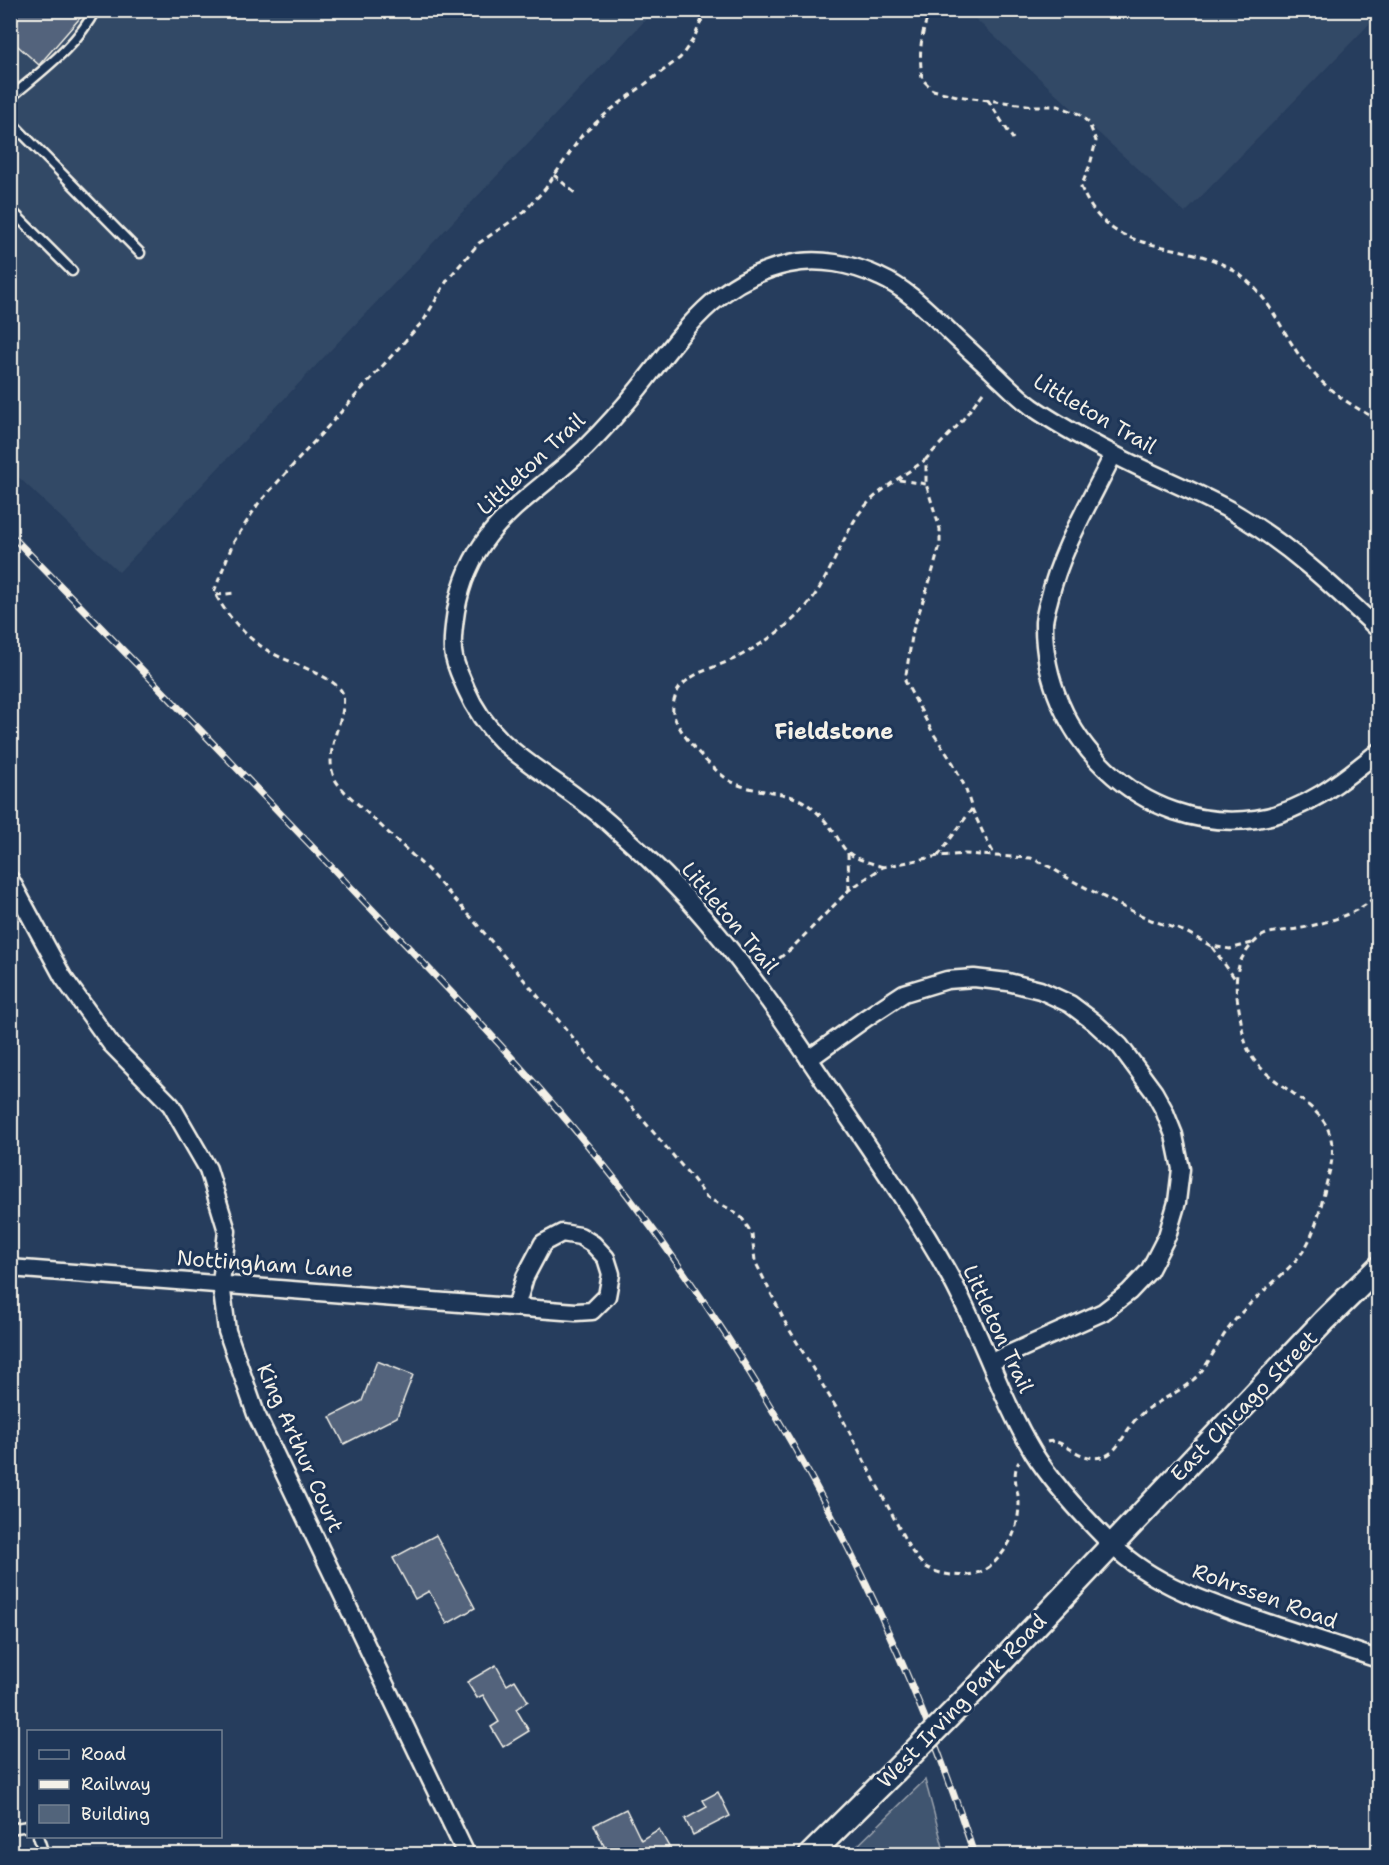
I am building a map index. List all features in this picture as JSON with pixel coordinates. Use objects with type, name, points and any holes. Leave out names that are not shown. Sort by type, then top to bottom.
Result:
[{"type":"main road","name":"East Chicago Street","points":[[1112,1545],[1324,1321],[1378,1268]]},
{"type":"main road","name":"West Irving Park Road","points":[[811,1854],[974,1691],[1112,1545]]},
{"type":"street","name":"Littleton Trail","points":[[1112,1545],[1055,1483],[1033,1451],[1008,1403],[952,1279],[912,1211],[753,978],[702,916],[625,837],[578,798],[504,744],[483,721],[471,700],[452,650],[458,600],[469,566],[483,540],[507,513],[599,434],[681,334],[714,299],[739,282],[764,270],[811,260],[877,275],[906,291],[1034,408],[1113,454],[1227,509],[1262,531],[1313,568],[1378,629]]},
{"type":"street","points":[[1113,454],[1065,552],[1052,585],[1044,619],[1045,651],[1053,686],[1080,741],[1096,760],[1143,796],[1172,810],[1202,818],[1226,820],[1257,819],[1292,809],[1347,777],[1378,752]]},
{"type":"street","name":"King Arthur Court","points":[[10,879],[63,977],[111,1044],[171,1105],[208,1169],[226,1231],[220,1283],[227,1331],[256,1414],[466,1854]]},
{"type":"street","points":[[809,1059],[903,993],[947,980],[974,978],[1008,982],[1040,990],[1070,1004],[1120,1046],[1154,1092],[1174,1135],[1181,1169],[1177,1202],[1167,1236],[1149,1271],[1129,1292],[1103,1312],[991,1362]]},
{"type":"street","name":"Nottingham Lane","points":[[10,1268],[576,1312],[592,1311],[607,1296],[612,1274],[606,1258],[593,1244],[580,1236],[562,1233],[543,1242],[525,1276],[516,1306]]},
{"type":"street","name":"Rohrssen Road","points":[[1112,1545],[1136,1566],[1207,1603],[1378,1659]]},
{"type":"lane","points":[[10,98],[76,39],[89,23],[95,10]]},
{"type":"lane","points":[[10,121],[140,253]]},
{"type":"lane","points":[[10,209],[72,271]]},
{"type":"lane","points":[[10,1829],[27,1826]]},
{"type":"lane","points":[[39,1838],[44,1854]]},
{"type":"path","points":[[706,10],[694,38],[680,58],[608,112],[582,135],[545,189],[522,214],[479,243],[448,279],[424,320],[258,504],[233,543],[214,592],[222,607],[234,621],[267,651],[319,674],[343,692],[344,706],[330,763],[334,780],[426,868],[469,915],[707,1198],[742,1218],[752,1234],[755,1261],[786,1324],[840,1414],[910,1550],[925,1566],[941,1573],[963,1576],[984,1570],[999,1557],[1012,1537],[1017,1522],[1019,1505],[1015,1471],[1022,1459]]},
{"type":"path","points":[[930,10],[922,33],[920,60],[922,79],[933,90],[987,100],[1034,106],[1058,106],[1079,114],[1089,123],[1096,141],[1081,187],[1097,217],[1114,231],[1131,239],[1205,258],[1228,267],[1248,280],[1264,298],[1300,357],[1315,375],[1330,390],[1378,420]]},
{"type":"path","points":[[987,100],[1013,139]]},
{"type":"path","points":[[554,175],[577,195]]},
{"type":"path","points":[[849,890],[848,853],[816,810],[801,801],[734,783],[690,744],[679,728],[673,713],[673,704],[678,690],[688,680],[738,657],[786,625],[805,607],[820,586],[857,518],[875,497],[926,459],[961,422],[983,392]]},
{"type":"path","points":[[926,459],[926,484],[940,530],[940,545],[913,630],[905,681],[933,733],[953,763],[995,856]]},
{"type":"path","points":[[898,480],[926,484]]},
{"type":"path","points":[[216,595],[236,593]]},
{"type":"path","points":[[938,856],[972,809]]},
{"type":"path","points":[[848,853],[883,867]]},
{"type":"path","points":[[771,965],[791,949],[849,890],[883,867],[938,856],[966,854],[1031,858],[1151,921],[1186,932],[1211,946],[1230,949],[1255,942]]},
{"type":"path","points":[[1042,1444],[1050,1440],[1057,1441],[1085,1457],[1105,1456],[1116,1449],[1125,1432],[1138,1417],[1192,1381],[1204,1368],[1229,1327],[1298,1259],[1312,1234],[1334,1152],[1329,1129],[1316,1112],[1285,1089],[1254,1060],[1242,1029],[1236,980],[1241,961],[1262,936],[1337,918],[1366,905],[1378,892]]},
{"type":"path","points":[[1211,946],[1236,980]]},
{"type":"shaded area","points":[[1378,10],[1378,15],[1185,213],[967,11]]},
{"type":"shaded area","points":[[10,11],[654,11],[119,572],[11,470]]},
{"type":"shaded area","points":[[925,1780],[945,1854],[849,1854]]},
{"type":"building","points":[[10,10],[87,10],[39,65],[10,39]]},
{"type":"building","points":[[377,1361],[413,1375],[397,1417],[344,1444],[330,1417],[362,1401]]},
{"type":"building","points":[[436,1535],[475,1608],[447,1624],[429,1591],[415,1599],[393,1558]]},
{"type":"building","points":[[496,1665],[507,1685],[515,1680],[528,1701],[516,1709],[529,1731],[503,1747],[491,1727],[499,1722],[483,1695],[477,1698],[467,1682]]},
{"type":"building","points":[[718,1792],[730,1816],[693,1835],[685,1819],[707,1807],[703,1800]]},
{"type":"building","points":[[626,1809],[641,1840],[659,1829],[673,1854],[608,1854],[594,1825]]},
{"type":"railway","points":[[10,534],[465,1007],[565,1118],[628,1196],[683,1271],[735,1349],[783,1429],[829,1510],[871,1594],[909,1679],[974,1854]]},
{"type":"district","name":"Fieldstone","points":[[834,731]]}]
